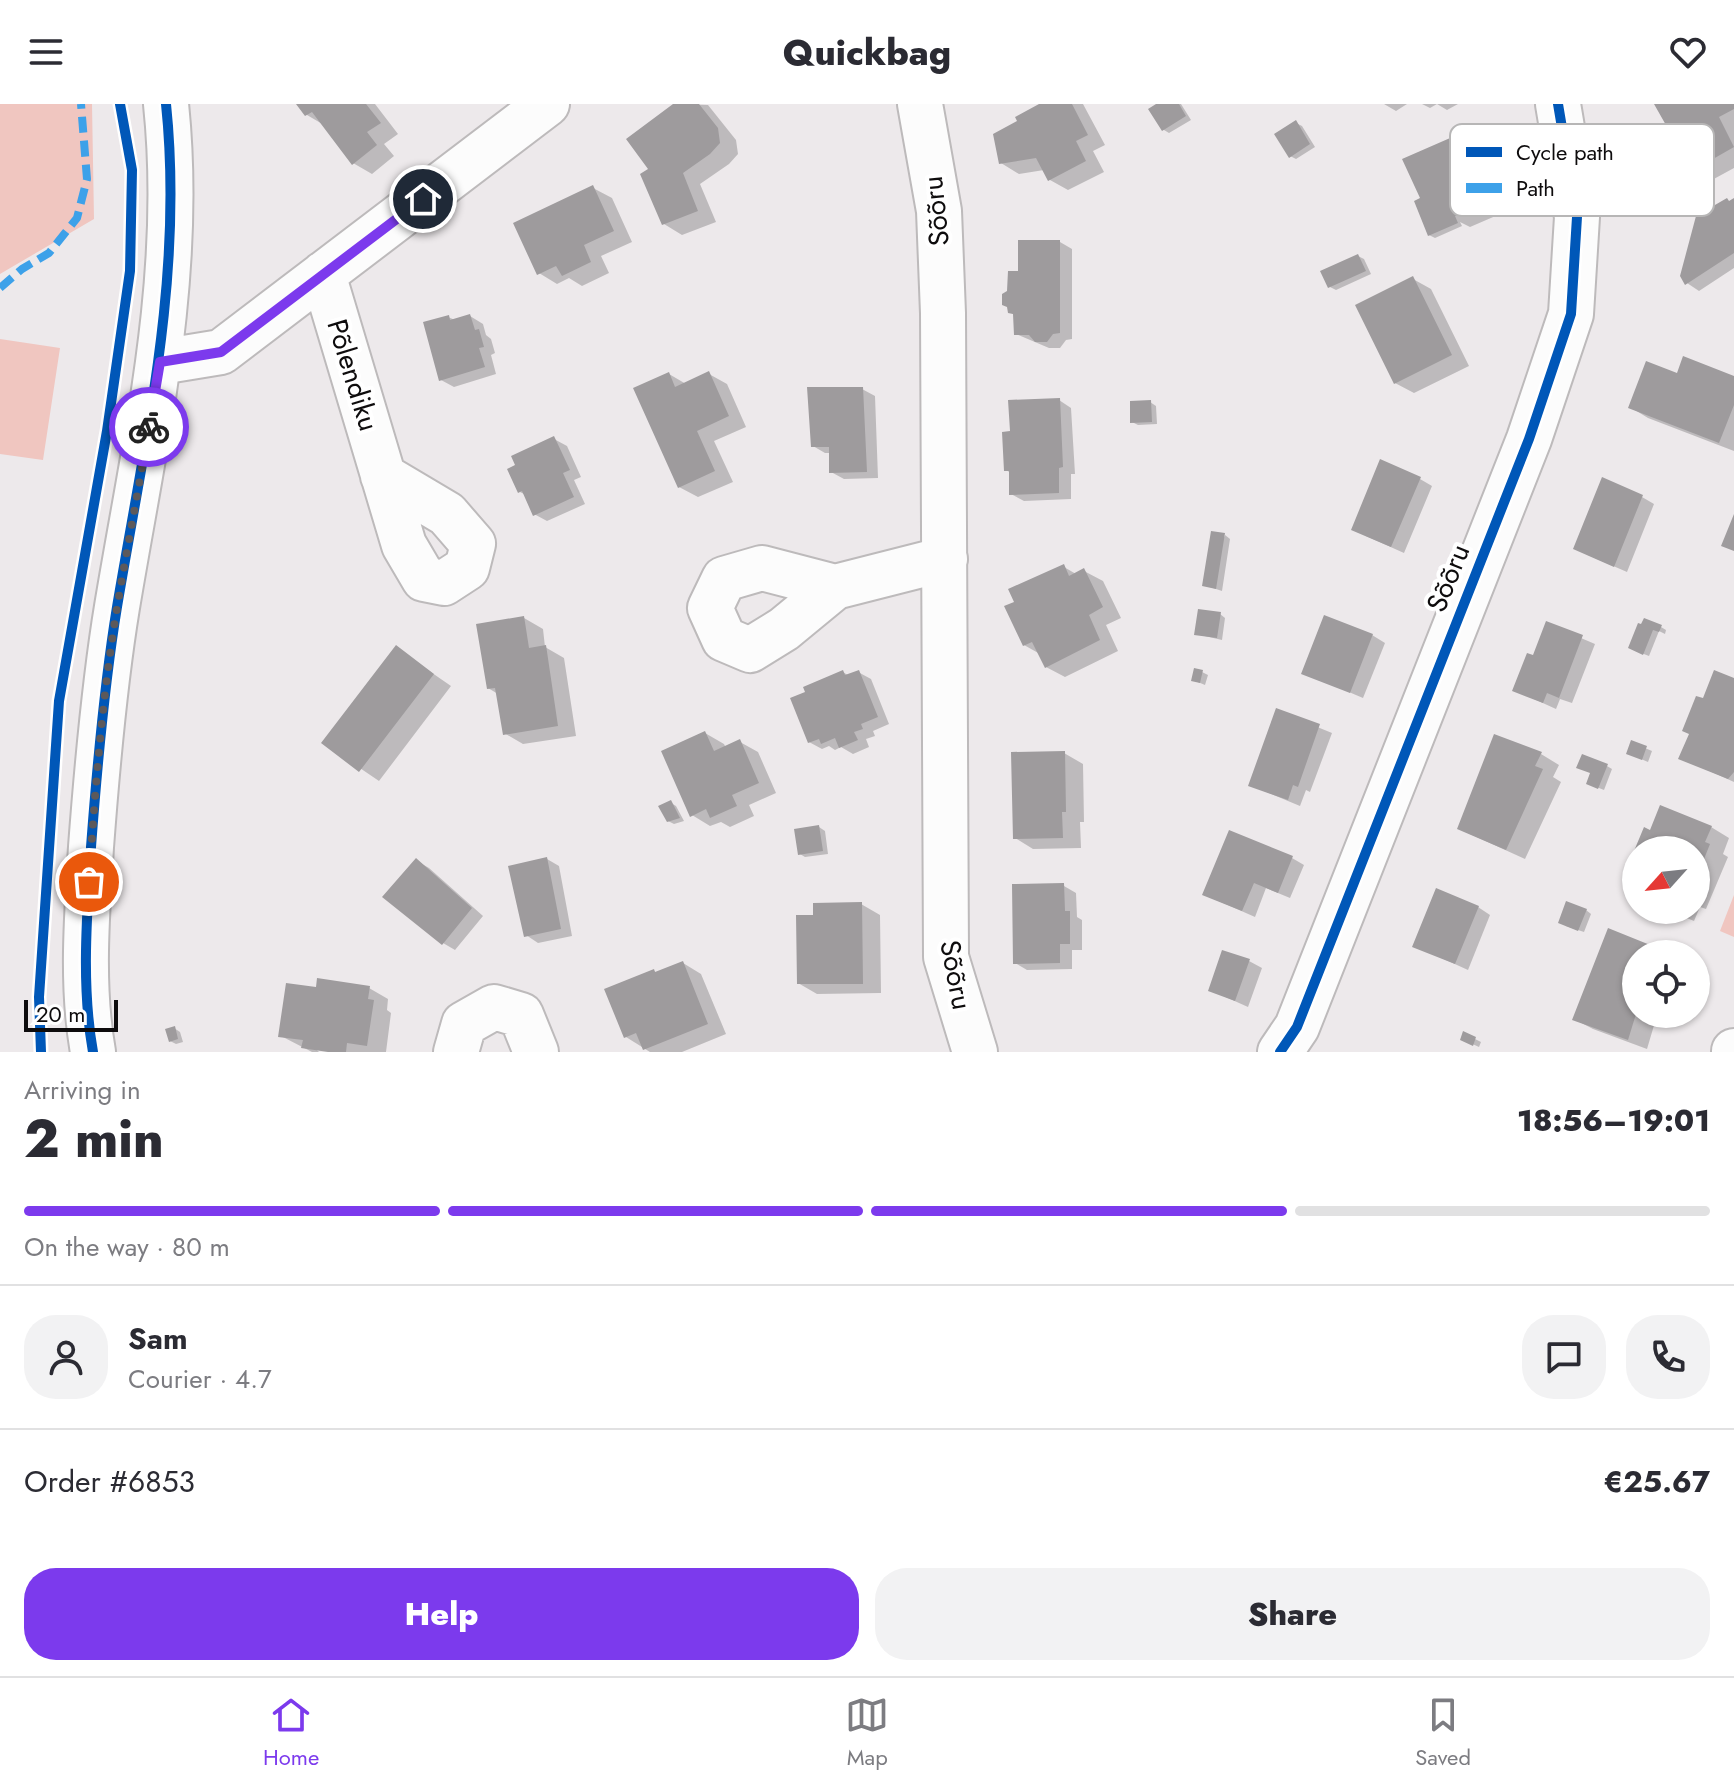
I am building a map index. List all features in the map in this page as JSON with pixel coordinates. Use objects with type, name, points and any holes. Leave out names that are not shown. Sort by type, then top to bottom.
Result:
[{"type":"street","points":[[93,1052],[86,990],[87,913],[95,789],[117,610],[160,362],[170,268],[171,184],[166,104]]},
{"type":"street","points":[[160,362],[221,352],[547,104]]},
{"type":"street","name":"Sõõru","points":[[920,104],[939,211],[943,313],[946,957],[975,1052]]},
{"type":"street","name":"Sõõru","points":[[1558,104],[1561,124]]},
{"type":"street","name":"Sõõru","points":[[1280,1052],[1297,1027],[1523,454],[1571,314],[1577,216]]},
{"type":"street","name":"Põlendiku","points":[[323,274],[383,476]]},
{"type":"street","points":[[835,587],[945,559]]},
{"type":"street","points":[[456,1052],[464,1024],[494,1007],[521,1015],[536,1052]]},
{"type":"shaded area","points":[[0,104],[92,104],[94,219],[0,274]]},
{"type":"shaded area","points":[[0,339],[60,348],[43,460],[0,454]]},
{"type":"shaded area","points":[[1734,895],[1734,937],[1720,931]]},
{"type":"building","points":[[296,104],[366,104],[381,123],[367,132],[377,145],[352,165],[312,112],[305,116]]},
{"type":"building","points":[[673,104],[699,104],[718,128],[720,143],[683,173],[698,211],[662,225],[640,174],[648,169],[626,139]]},
{"type":"building","points":[[1039,104],[1072,104],[1088,135],[1076,141],[1086,161],[1048,181],[1036,158],[999,164],[993,134]]},
{"type":"building","points":[[1156,104],[1179,104],[1186,116],[1162,131],[1148,109]]},
{"type":"building","points":[[1654,104],[1734,104],[1734,109],[1719,117],[1734,147],[1714,158],[1714,124],[1665,124]]},
{"type":"building","points":[[1296,120],[1310,144],[1289,158],[1274,134]]},
{"type":"building","points":[[1450,138],[1450,216],[1455,216],[1458,223],[1428,236],[1414,201],[1420,198],[1402,159]]},
{"type":"building","points":[[593,185],[614,231],[584,245],[591,262],[562,276],[556,266],[537,275],[513,223]]},
{"type":"building","points":[[1727,198],[1729,201],[1734,198],[1734,253],[1685,285],[1680,276],[1696,216],[1714,216],[1714,206]]},
{"type":"building","points":[[1018,240],[1060,240],[1060,333],[1053,334],[1047,342],[1035,342],[1029,335],[1014,335],[1013,314],[1002,305],[1002,294],[1007,291],[1008,271],[1018,271]]},
{"type":"building","points":[[1358,254],[1366,271],[1328,288],[1320,271]]},
{"type":"building","points":[[1413,276],[1452,355],[1394,384],[1355,305]]},
{"type":"building","points":[[470,314],[475,330],[479,329],[484,347],[479,348],[485,367],[439,381],[423,322],[449,315],[450,320]]},
{"type":"building","points":[[1683,356],[1734,376],[1734,405],[1719,443],[1628,408],[1646,361],[1677,373]]},
{"type":"building","points":[[709,371],[729,416],[697,431],[715,471],[678,488],[633,388],[669,372],[675,387]]},
{"type":"building","points":[[807,387],[863,387],[867,472],[829,473],[829,447],[811,447]]},
{"type":"building","points":[[1060,398],[1063,467],[1059,468],[1059,493],[1009,495],[1009,471],[1004,471],[1002,432],[1010,431],[1008,400]]},
{"type":"building","points":[[1151,400],[1152,422],[1130,423],[1130,401]]},
{"type":"building","points":[[554,436],[570,470],[563,473],[574,497],[533,516],[522,491],[518,493],[507,469],[515,465],[511,456]]},
{"type":"building","points":[[1380,459],[1421,477],[1391,547],[1351,530]]},
{"type":"building","points":[[1602,477],[1643,495],[1614,567],[1573,549]]},
{"type":"building","points":[[1734,514],[1734,551],[1721,546]]},
{"type":"building","points":[[1211,531],[1225,533],[1216,589],[1202,586]]},
{"type":"building","points":[[1064,564],[1069,576],[1084,568],[1103,607],[1089,615],[1100,640],[1045,668],[1032,642],[1023,646],[1004,606],[1014,602],[1008,589]]},
{"type":"building","points":[[1198,609],[1221,612],[1217,638],[1194,635]]},
{"type":"building","points":[[1324,615],[1373,634],[1350,693],[1301,674]]},
{"type":"building","points":[[524,616],[529,648],[546,645],[558,726],[503,735],[495,688],[487,689],[476,624]]},
{"type":"building","points":[[1644,618],[1662,625],[1659,632],[1653,630],[1643,655],[1628,648],[1638,623],[1641,624]]},
{"type":"building","points":[[1546,621],[1583,635],[1559,698],[1547,693],[1543,703],[1512,691],[1527,653],[1533,655]]},
{"type":"building","points":[[396,645],[434,674],[359,772],[321,743]]},
{"type":"building","points":[[1194,668],[1203,670],[1200,683],[1191,681]]},
{"type":"building","points":[[843,670],[845,675],[859,670],[878,717],[861,724],[863,729],[854,732],[858,740],[839,748],[835,738],[821,744],[819,739],[808,743],[790,698],[805,692],[803,687]]},
{"type":"building","points":[[1714,670],[1734,678],[1734,772],[1728,779],[1678,759],[1689,734],[1682,731],[1696,696],[1703,698]]},
{"type":"building","points":[[1276,708],[1320,724],[1298,787],[1293,785],[1288,800],[1248,786]]},
{"type":"building","points":[[705,731],[714,751],[740,739],[759,783],[732,795],[737,806],[710,818],[706,809],[690,817],[661,751]]},
{"type":"building","points":[[1494,734],[1542,752],[1535,766],[1543,769],[1506,850],[1457,829]]},
{"type":"building","points":[[1631,740],[1647,746],[1642,760],[1626,754]]},
{"type":"building","points":[[1065,751],[1066,812],[1062,812],[1063,838],[1013,839],[1011,752]]},
{"type":"building","points":[[1582,754],[1608,764],[1598,789],[1586,784],[1590,773],[1576,768]]},
{"type":"building","points":[[671,800],[680,818],[667,822],[658,806]]},
{"type":"building","points":[[1660,805],[1712,826],[1708,836],[1640,836],[1644,827],[1650,830]]},
{"type":"building","points":[[819,825],[823,851],[798,855],[794,829]]},
{"type":"building","points":[[1229,830],[1293,856],[1278,893],[1254,883],[1242,911],[1202,895]]},
{"type":"building","points":[[547,857],[561,929],[524,937],[508,866]]},
{"type":"building","points":[[416,858],[472,908],[442,945],[382,897]]},
{"type":"building","points":[[1064,883],[1065,911],[1070,911],[1070,944],[1060,944],[1060,963],[1013,964],[1012,884]]},
{"type":"building","points":[[1436,888],[1479,906],[1455,964],[1412,947]]},
{"type":"building","points":[[1566,901],[1587,909],[1578,931],[1558,923]]},
{"type":"building","points":[[862,902],[863,984],[797,984],[796,915],[813,915],[813,903]]},
{"type":"building","points":[[1608,928],[1638,940],[1622,940],[1622,1028],[1632,1028],[1628,1040],[1572,1020]]},
{"type":"building","points":[[1222,950],[1250,959],[1235,1001],[1208,991]]},
{"type":"building","points":[[683,961],[708,1024],[643,1050],[636,1033],[624,1038],[604,989]]},
{"type":"building","points":[[317,978],[370,986],[368,999],[374,1000],[367,1046],[347,1043],[346,1052],[328,1052],[301,1048],[303,1040],[278,1037],[286,983],[316,987]]},
{"type":"building","points":[[175,1026],[178,1039],[169,1042],[165,1029]]},
{"type":"building","points":[[1463,1031],[1476,1037],[1473,1046],[1460,1040]]},
{"type":"marked path","points":[[0,288],[22,269],[49,253],[77,218],[87,179],[81,104]]},
{"type":"cycle path","points":[[41,1052],[39,997],[59,701],[107,431],[130,271],[132,170],[120,104]]},
{"type":"cycle path","points":[[93,1052],[87,1001],[86,950],[93,817],[112,637],[150,419],[166,294],[170,232],[166,104]]},
{"type":"cycle path","points":[[1558,104],[1561,124]]},
{"type":"cycle path","points":[[1280,1052],[1297,1027],[1529,439],[1571,314],[1577,216]]},
{"type":"way so far","points":[[89,882],[95,789],[107,684],[149,427]]},
{"type":"route","points":[[149,427],[160,362],[221,352],[423,199]]}]
